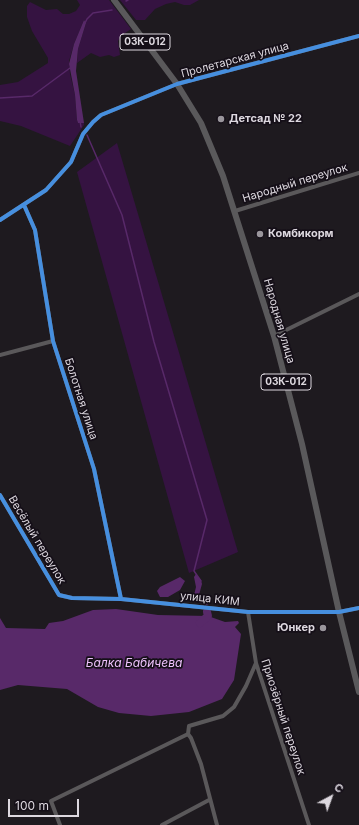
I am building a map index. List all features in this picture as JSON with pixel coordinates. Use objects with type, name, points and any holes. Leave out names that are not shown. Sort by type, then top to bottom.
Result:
[{"type":"main road","name":"03К-012","points":[[114,0],[177,84]]},
{"type":"main road","name":"Народная улица","points":[[177,84],[201,123],[223,176],[274,336],[302,444],[339,612],[359,692]]},
{"type":"street","name":"Пролетарская улица","points":[[0,220],[46,190],[72,162],[83,134],[101,115],[177,84],[359,36]]},
{"type":"street","name":"Народный переулок","points":[[235,211],[359,173]]},
{"type":"street","name":"Болотная улица","points":[[24,204],[34,230],[53,341],[94,469],[121,600]]},
{"type":"street","points":[[274,336],[359,294]]},
{"type":"street","points":[[0,356],[53,341]]},
{"type":"street","name":"Весёлый переулок","points":[[0,495],[59,595]]},
{"type":"street","name":"улица КИМ","points":[[59,595],[72,598],[121,600],[248,612],[339,612],[359,608]]},
{"type":"street","name":"Приозёрный переулок","points":[[248,612],[256,663],[309,825]]},
{"type":"street","points":[[217,825],[201,764],[188,734],[189,726],[223,716],[234,707],[246,686],[256,663]]},
{"type":"street","points":[[60,825],[51,801],[188,734]]},
{"type":"street","points":[[162,825],[210,800]]},
{"type":"shaded area","points":[[77,0],[109,0],[131,29],[122,35],[118,41],[120,55],[114,57],[109,55],[100,57],[91,53],[77,63],[78,49],[86,23],[84,20],[69,61],[70,74],[75,95],[77,120],[78,123],[84,123],[84,125],[70,146],[21,126],[0,121],[0,85],[18,82],[48,63],[48,58],[32,31],[27,17],[27,6],[30,2],[46,10],[57,9],[63,14],[69,14],[76,11],[80,5]]},
{"type":"shaded area","points":[[120,0],[199,0],[190,5],[175,2],[166,4],[155,9],[145,20],[136,20]]},
{"type":"shaded area","points":[[117,143],[238,552],[189,573],[77,172]]},
{"type":"water","points":[[84,20],[86,23],[78,49],[76,71],[84,123],[78,123],[75,95],[69,64],[74,44]]},
{"type":"water","points":[[196,574],[201,580],[202,584],[197,602],[193,599],[196,587],[194,577]]},
{"type":"water","points":[[180,577],[185,581],[180,590],[168,597],[160,597],[157,591],[160,587]]},
{"type":"water","name":"Балка Бабичева","points":[[116,609],[158,615],[208,616],[225,622],[238,621],[239,623],[235,627],[241,634],[234,680],[222,699],[189,712],[151,716],[119,713],[98,707],[67,689],[18,685],[0,690],[0,618],[6,628],[45,629],[49,623],[63,621],[93,610]]},
{"type":"waterway","points":[[85,23],[93,13],[112,10]]},
{"type":"waterway","points":[[0,98],[32,96],[70,68]]},
{"type":"waterway","points":[[80,121],[81,127]]},
{"type":"waterway","points":[[87,135],[122,215],[154,342],[207,520],[194,571],[201,581]]},
{"type":"waterway","points":[[198,601],[207,604]]},
{"type":"waterway","points":[[200,623],[208,616],[207,612]]},
{"type":"cycle path","points":[[0,220],[46,190],[71,162],[83,134],[101,115],[177,84],[359,36]]},
{"type":"cycle path","points":[[24,205],[35,230],[53,341],[94,469],[121,599]]},
{"type":"cycle path","points":[[0,495],[59,595],[72,598],[121,599],[248,612],[339,612],[359,608]]},
{"type":"place","name":"Детсад № 22","points":[[221,119]]},
{"type":"place","name":"Комбикорм","points":[[260,234]]},
{"type":"place","name":"Юнкер","points":[[323,628]]}]
